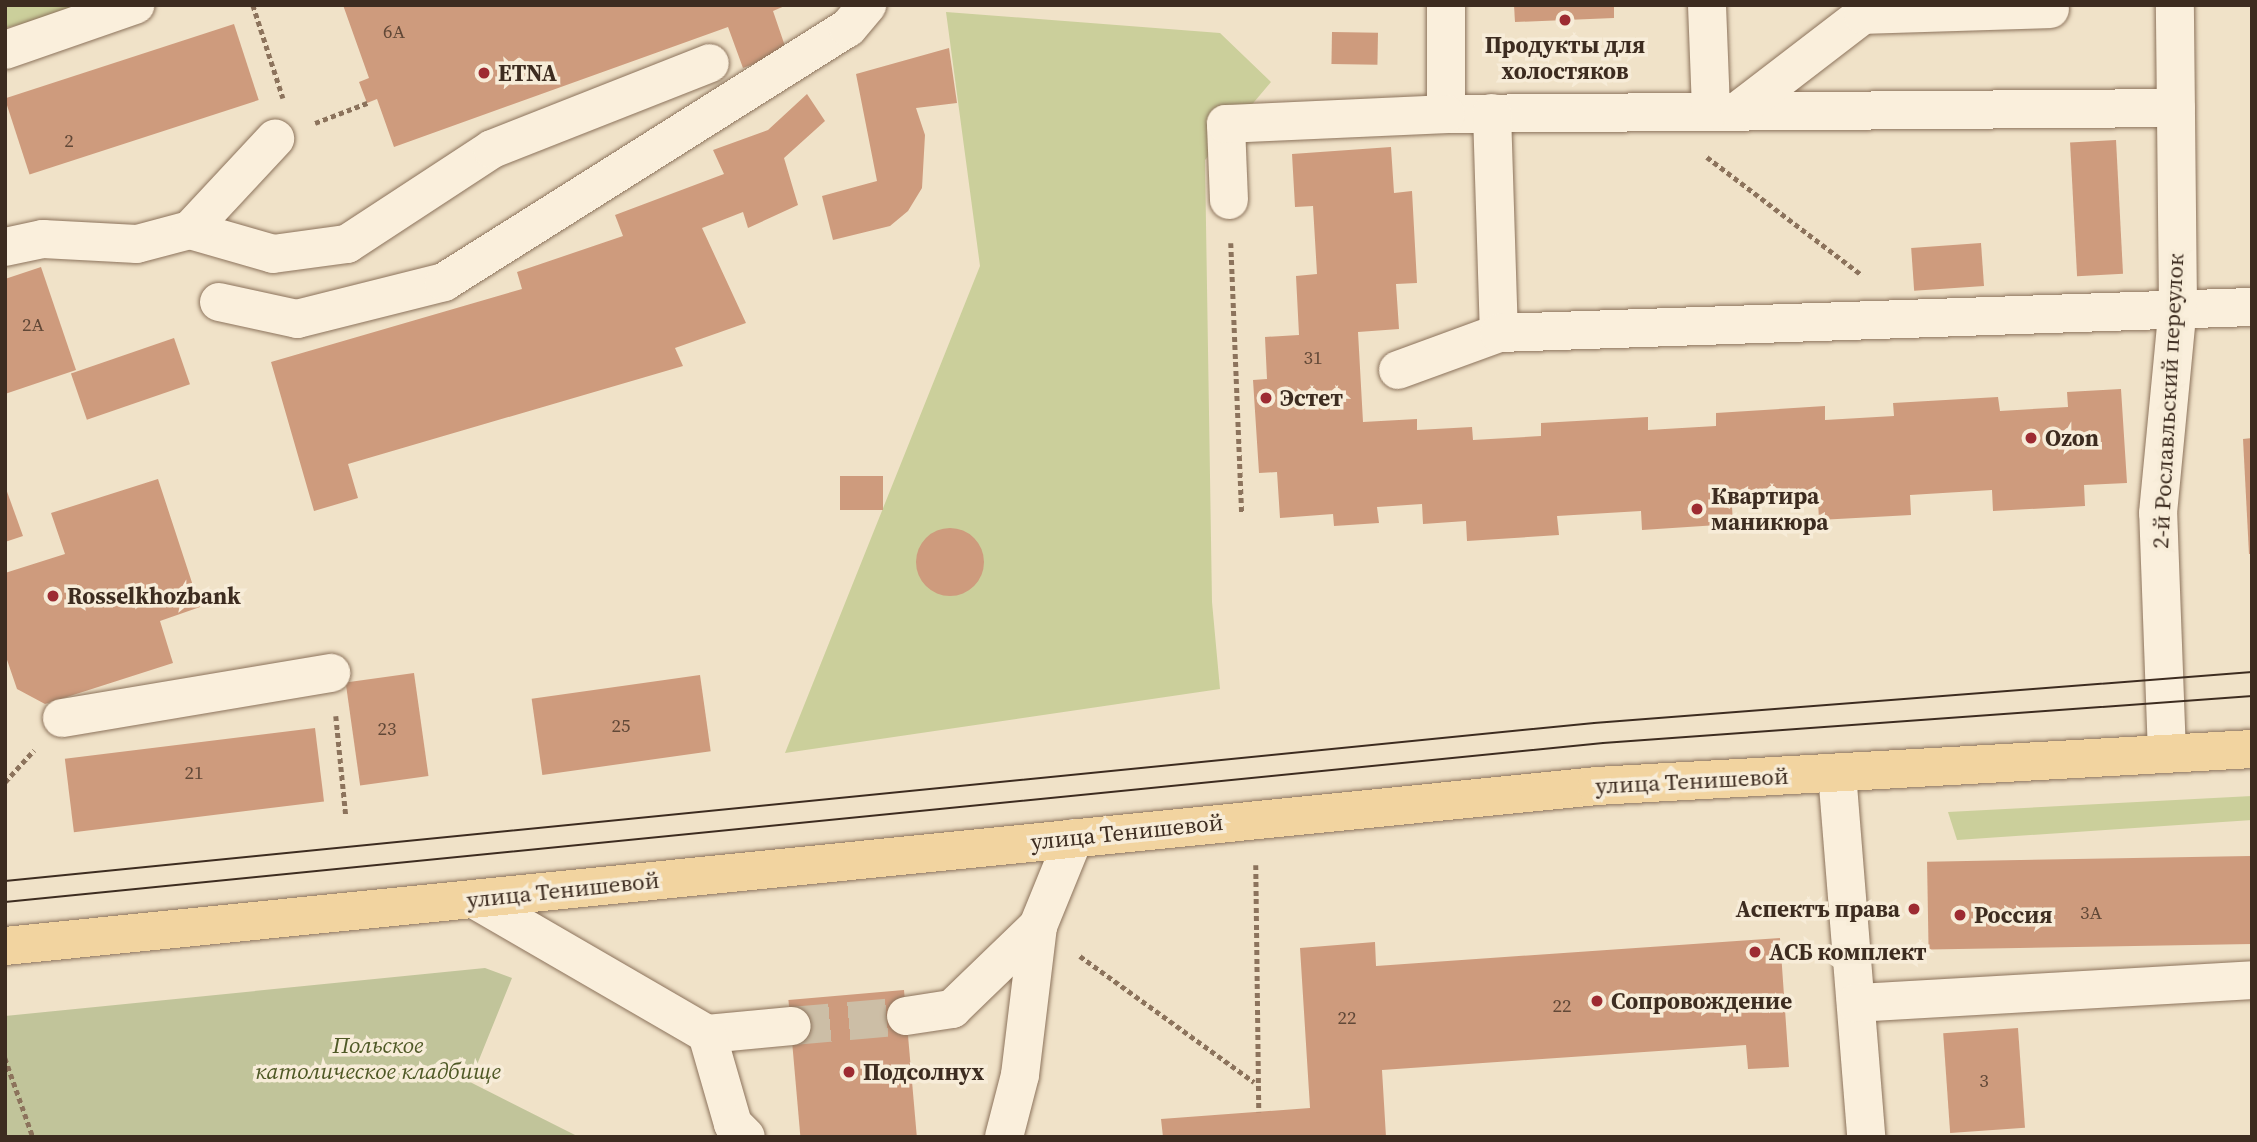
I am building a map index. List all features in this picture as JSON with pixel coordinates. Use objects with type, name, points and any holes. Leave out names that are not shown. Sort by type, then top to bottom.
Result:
[{"type":"main road","name":"улица Тенишевой","points":[[5,946],[1597,786],[2252,749]]},
{"type":"street","points":[[219,302],[298,319],[444,282],[848,28],[867,5]]},
{"type":"street","points":[[1446,5],[1446,114]]},
{"type":"street","points":[[1707,5],[1725,110]]},
{"type":"street","name":"2-й Рославльский переулок","points":[[2166,754],[2158,513],[2178,306],[2175,5]]},
{"type":"street","points":[[5,50],[133,6]]},
{"type":"street","points":[[1725,110],[1863,15],[2050,9]]},
{"type":"street","points":[[5,247],[43,239],[137,244],[190,230],[273,254],[346,244],[492,149],[710,62]]},
{"type":"street","points":[[1229,200],[1226,124],[1492,113],[2176,108]]},
{"type":"street","points":[[1492,113],[1499,333]]},
{"type":"street","points":[[190,230],[275,139]]},
{"type":"street","points":[[1398,370],[1499,333],[1916,315],[2178,306],[2252,307]]},
{"type":"street","points":[[62,718],[331,673]]},
{"type":"street","points":[[1837,772],[1866,1137]]},
{"type":"street","points":[[1004,1137],[1020,1075],[1038,926],[1074,838]]},
{"type":"street","points":[[474,899],[707,1034],[792,1026]]},
{"type":"street","points":[[906,1016],[952,1009],[1038,926]]},
{"type":"street","points":[[1856,1003],[2251,980]]},
{"type":"street","points":[[707,1034],[733,1124],[747,1137]]},
{"type":"path","points":[[253,5],[283,98],[275,139]]},
{"type":"path","points":[[328,118],[367,103]]},
{"type":"path","points":[[1700,152],[1916,315]]},
{"type":"path","points":[[1229,200],[1242,513]]},
{"type":"path","points":[[331,673],[346,817]]},
{"type":"path","points":[[1257,819],[1255,1083],[1259,1112]]},
{"type":"path","points":[[1038,926],[1255,1083]]},
{"type":"path","points":[[5,1058],[33,1137]]},
{"type":"green space","points":[[5,5],[78,5],[80,10],[5,28]]},
{"type":"green space","points":[[946,12],[1220,33],[1271,82],[1205,160],[1212,602],[1220,689],[785,753],[980,266]]},
{"type":"green space","points":[[2252,796],[2252,820],[1957,840],[1948,812]]},
{"type":"green space","name":"Польское католическое кладбище","points":[[485,968],[512,978],[470,1082],[579,1137],[5,1137],[5,1016]]},
{"type":"building","name":"ETNA","points":[[343,5],[787,5],[773,11],[787,52],[743,68],[728,27],[394,147],[377,99],[367,103],[359,82],[369,78]]},
{"type":"building","points":[[1514,5],[1614,5],[1614,18],[1515,22]]},
{"type":"building","points":[[234,24],[259,100],[30,175],[5,98]]},
{"type":"building","points":[[1332,32],[1378,33],[1377,65],[1331,64]]},
{"type":"building","points":[[949,48],[957,103],[916,108],[925,135],[922,188],[908,211],[890,226],[833,240],[822,196],[877,181],[856,74]]},
{"type":"building","points":[[807,94],[825,121],[784,158],[798,205],[748,228],[743,212],[702,228],[746,323],[675,348],[683,366],[348,464],[358,498],[314,511],[271,362],[522,289],[517,272],[623,236],[615,215],[724,174],[713,150],[768,130]]},
{"type":"building","points":[[2116,140],[2123,274],[2077,276],[2070,142]]},
{"type":"building","points":[[1391,147],[1394,193],[1412,191],[1417,283],[1396,284],[1399,329],[1358,332],[1363,422],[1417,419],[1417,430],[1472,427],[1473,440],[1541,436],[1541,423],[1648,417],[1648,430],[1716,426],[1716,413],[1825,406],[1825,420],[1894,416],[1893,403],[1998,397],[2000,411],[2068,407],[2067,392],[2121,389],[2127,483],[2084,485],[2085,506],[1993,511],[1992,490],[1910,495],[1911,515],[1819,520],[1818,501],[1732,506],[1733,524],[1642,530],[1641,511],[1557,516],[1559,535],[1467,541],[1466,521],[1423,524],[1422,504],[1377,507],[1379,523],[1334,526],[1333,514],[1280,518],[1277,472],[1259,473],[1253,380],[1267,379],[1265,337],[1299,335],[1296,276],[1317,274],[1313,206],[1295,207],[1292,154]]},
{"type":"building","points":[[1981,243],[1984,286],[1914,291],[1911,248]]},
{"type":"building","points":[[41,267],[76,370],[5,394],[5,279]]},
{"type":"building","points":[[174,338],[190,384],[87,420],[71,373]]},
{"type":"building","points":[[2252,438],[2252,554],[2249,554],[2243,439]]},
{"type":"building","points":[[840,476],[883,476],[883,510],[840,510]]},
{"type":"building","points":[[158,479],[200,607],[160,621],[173,663],[45,704],[17,689],[5,654],[5,573],[65,554],[51,513]]},
{"type":"building","points":[[5,486],[23,536],[5,542]]},
{"type":"building","points":[[957,528],[978,543],[984,555],[982,575],[974,586],[957,596],[943,596],[926,586],[918,575],[916,555],[926,538],[937,530]]},
{"type":"building","points":[[414,673],[428,776],[360,786],[346,683]]},
{"type":"building","points":[[700,675],[711,751],[542,775],[532,699]]},
{"type":"building","points":[[315,728],[324,801],[74,832],[65,759]]},
{"type":"building","points":[[2250,856],[2252,944],[1929,950],[1927,862]]},
{"type":"building","points":[[1780,938],[1789,1067],[1748,1069],[1746,1045],[1382,1070],[1386,1137],[1163,1137],[1161,1119],[1310,1108],[1300,948],[1375,942],[1376,966]]},
{"type":"building","points":[[904,990],[917,1136],[800,1137],[788,1000]]},
{"type":"building","points":[[2018,1028],[2025,1128],[1950,1133],[1943,1033]]},
{"type":"tunnel","points":[[792,1026],[906,1016]]},
{"type":"tram line","points":[[5,881],[1594,723],[2252,672]]},
{"type":"tram line","points":[[5,902],[1603,743],[2252,696]]},
{"type":"place","name":"Продукты для холостяков","points":[[1565,20]]},
{"type":"place","name":"ETNA","points":[[484,73]]},
{"type":"place","name":"Эстет","points":[[1266,398]]},
{"type":"place","name":"Ozon","points":[[2031,438]]},
{"type":"place","name":"Квартира маникюра","points":[[1697,509]]},
{"type":"place","name":"Rosselkhozbank","points":[[53,596]]},
{"type":"place","name":"Аспектъ права","points":[[1914,909]]},
{"type":"place","name":"Россия","points":[[1960,915]]},
{"type":"place","name":"АСБ комплект","points":[[1755,952]]},
{"type":"place","name":"Сопровождение","points":[[1597,1001]]},
{"type":"place","name":"Подсолнух","points":[[849,1072]]}]
